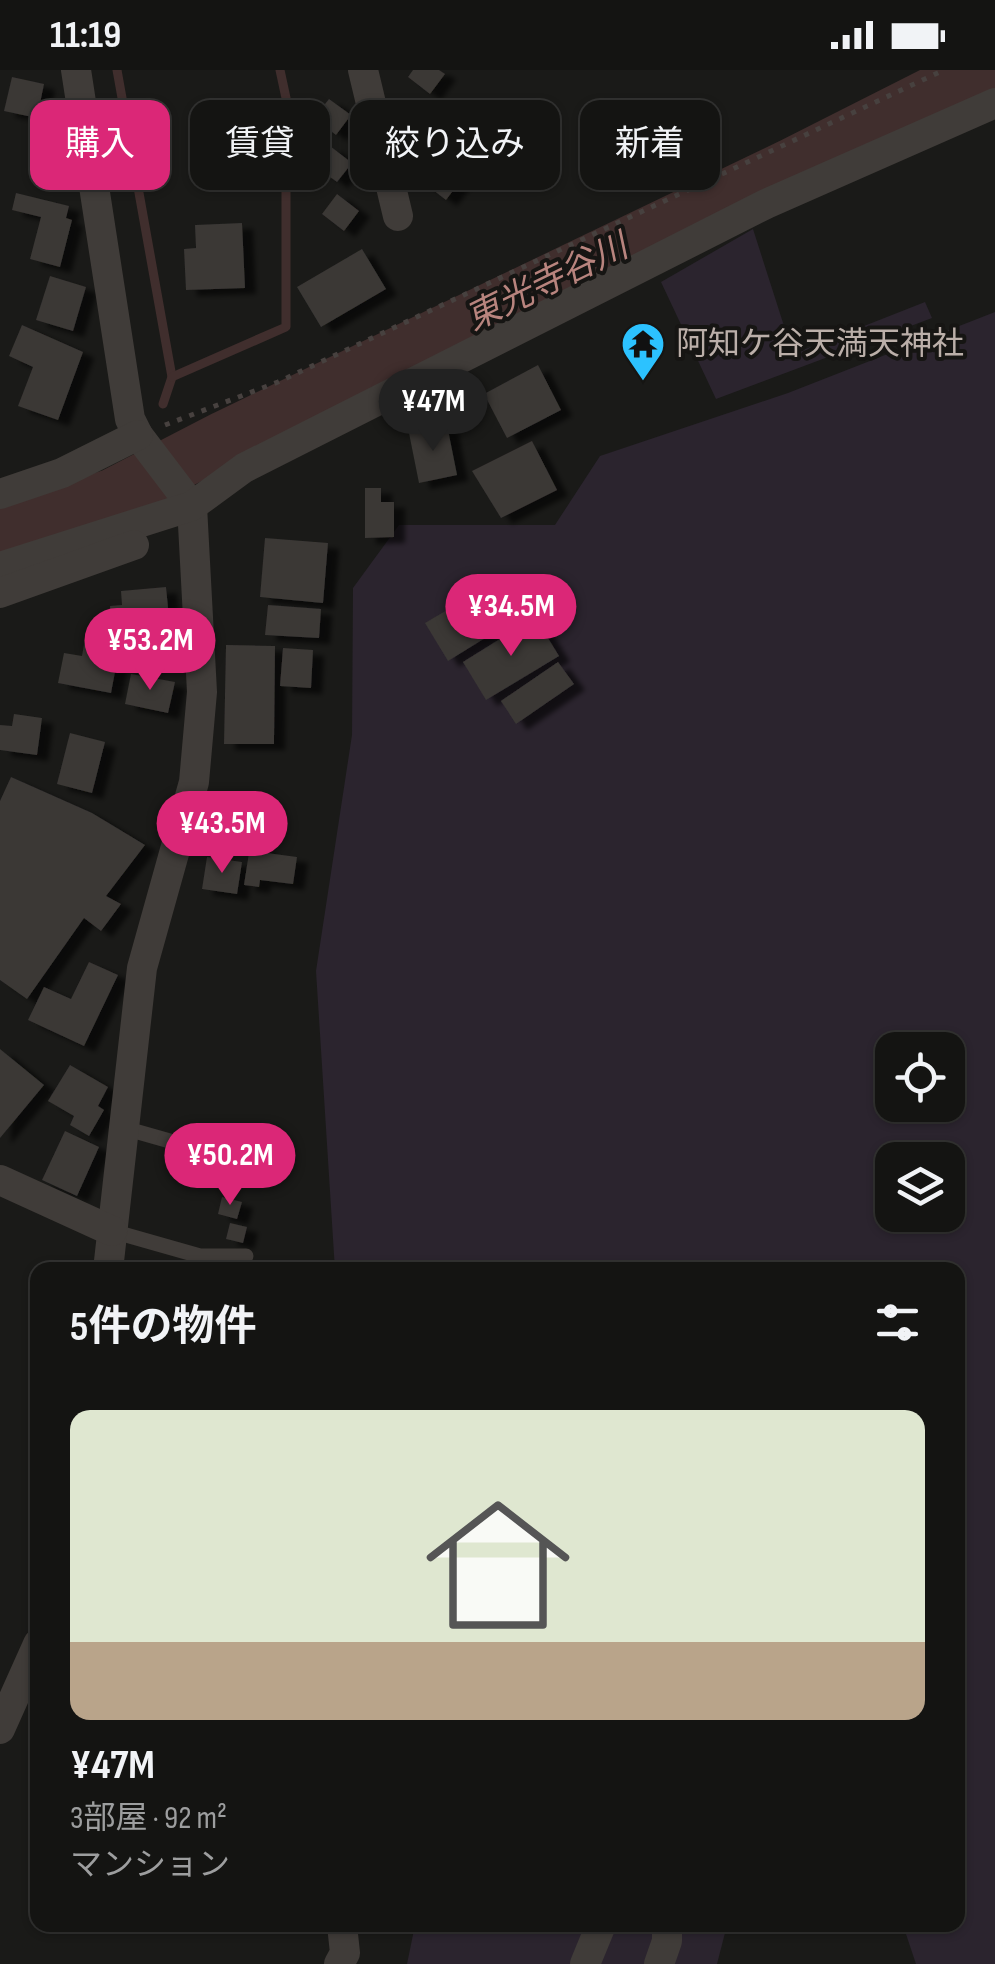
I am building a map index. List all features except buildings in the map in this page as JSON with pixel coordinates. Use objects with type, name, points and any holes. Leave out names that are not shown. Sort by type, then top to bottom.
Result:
[{"type":"street","points":[[76,70],[130,420],[178,510],[202,692],[194,782],[142,968],[109,1262]]},
{"type":"street","points":[[364,70],[398,216]]},
{"type":"street","points":[[0,593],[139,543],[178,510],[244,468],[766,204],[995,103]]},
{"type":"street","points":[[0,494],[62,473],[138,435]]},
{"type":"street","points":[[0,568],[178,510]]},
{"type":"street","points":[[0,1180],[112,1231]]},
{"type":"street","points":[[0,1729],[30,1662]]},
{"type":"street","points":[[339,1964],[344,1952],[343,1932]]},
{"type":"street","points":[[585,1964],[598,1932]]},
{"type":"street","points":[[658,1964],[667,1932]]},
{"type":"lane","points":[[124,1128],[226,1156]]},
{"type":"lane","points":[[112,1231],[200,1256],[246,1256]]},
{"type":"path","points":[[138,435],[278,382],[944,70]]},
{"type":"shaded area","points":[[753,229],[793,354],[925,302],[932,318],[716,399],[661,282]]},
{"type":"shaded area","points":[[995,312],[995,1964],[916,1964],[905,1932],[965,1932],[965,1262],[334,1262],[316,971],[352,735],[353,588],[399,525],[555,525],[600,456],[788,393]]},
{"type":"shaded area","points":[[414,1932],[725,1932],[717,1964],[407,1964]]},
{"type":"waterway","points":[[117,70],[172,377],[163,404]]},
{"type":"waterway","points":[[172,377],[286,327],[286,98],[280,70]]},
{"type":"waterway","name":"東光寺谷川","points":[[0,532],[113,496],[981,70]]},
{"type":"waterway","points":[[134,485],[145,455]]},
{"type":"place","name":"阿知ケ谷天満天神社","points":[[643,382]]}]
